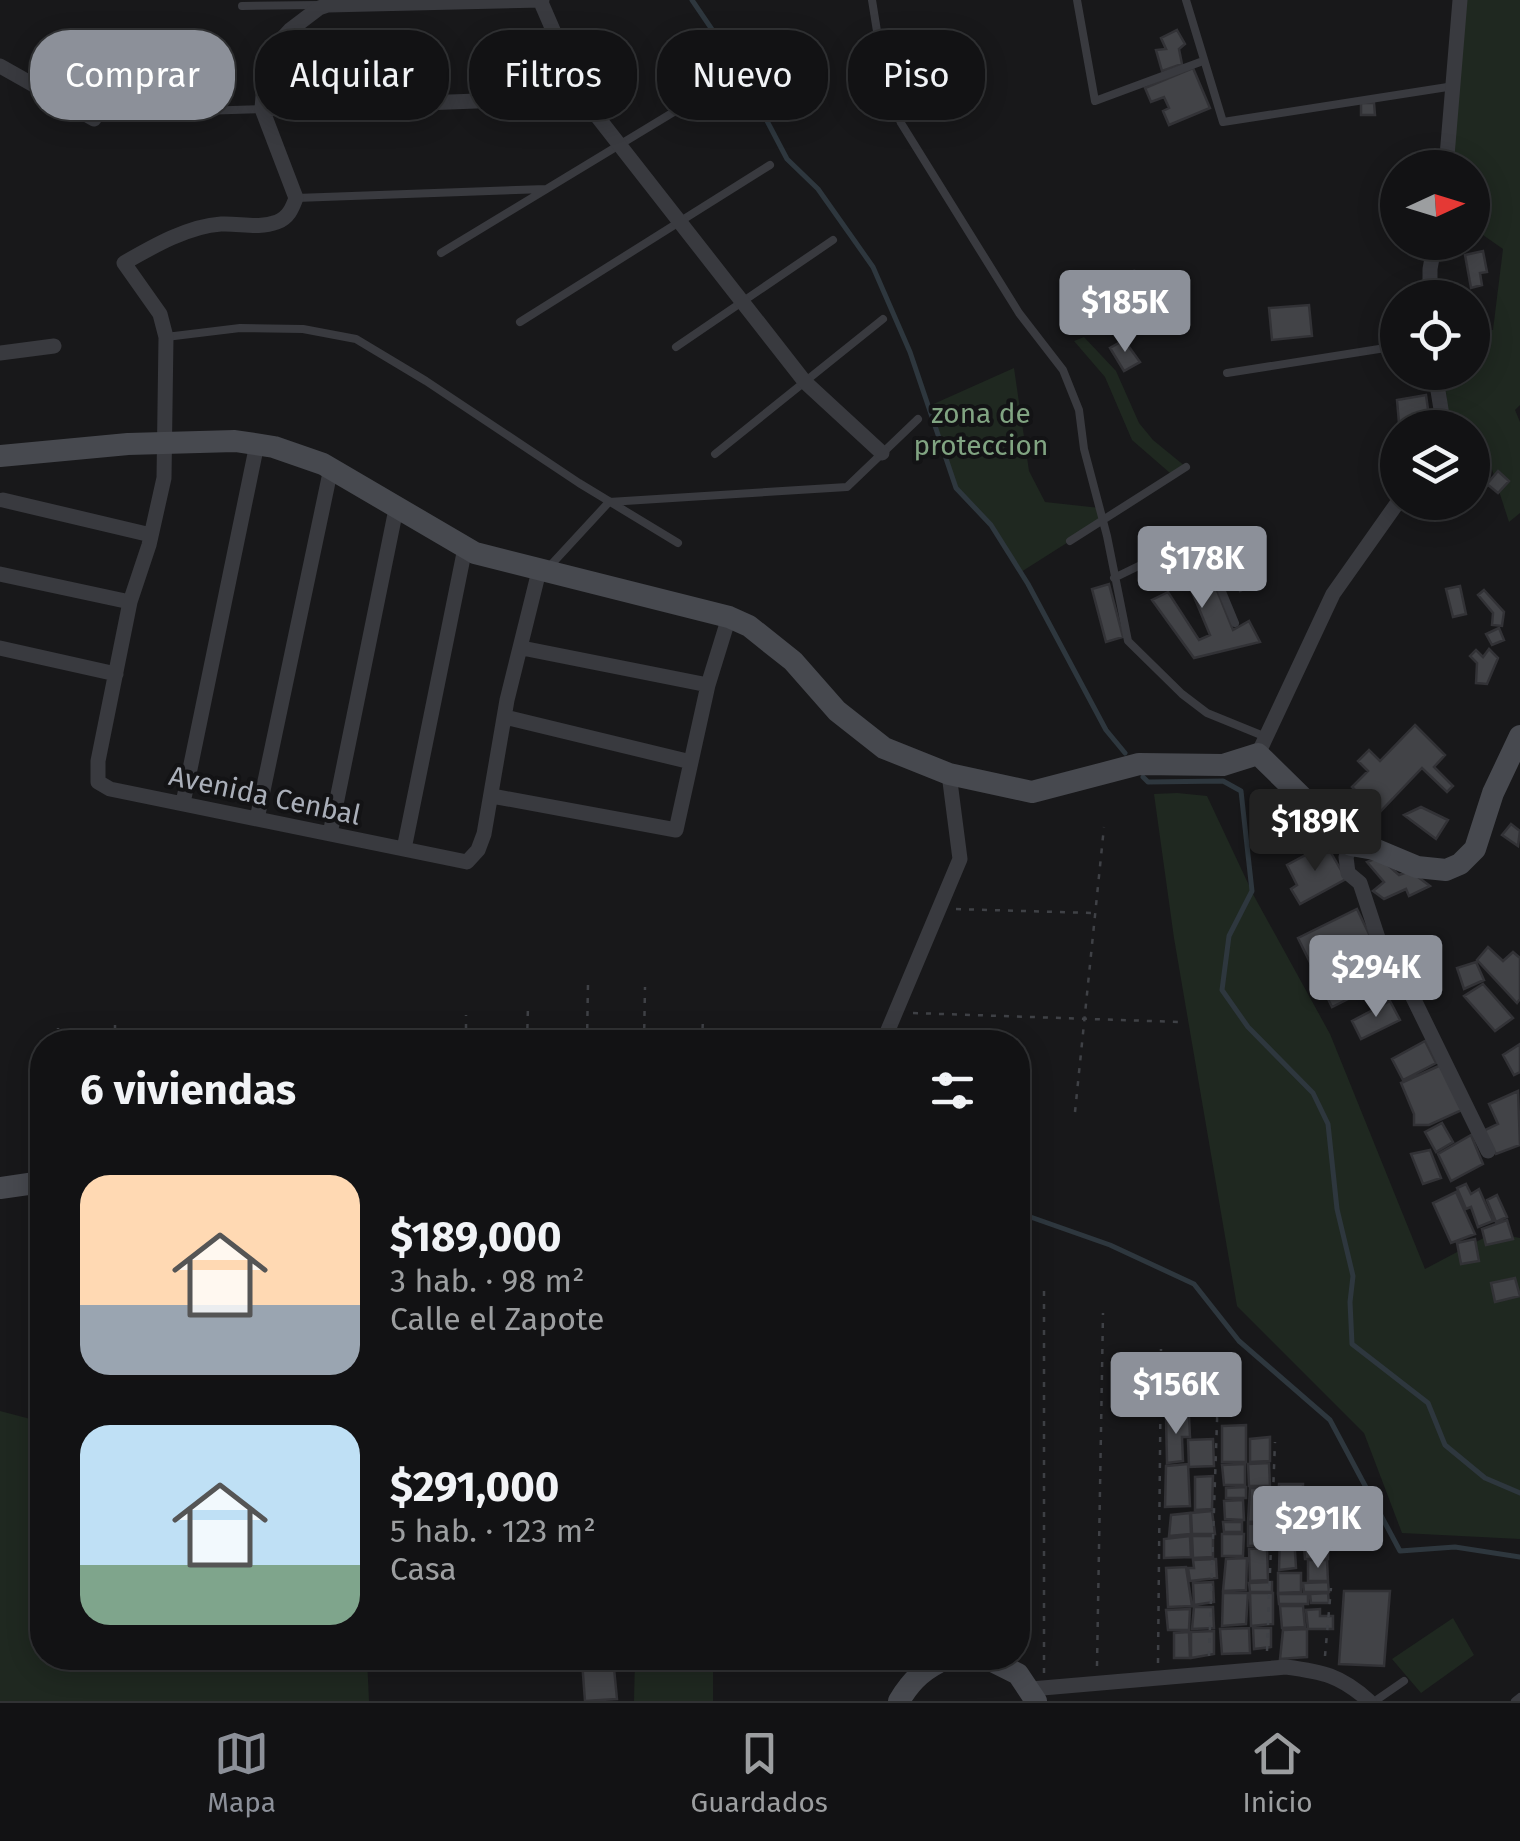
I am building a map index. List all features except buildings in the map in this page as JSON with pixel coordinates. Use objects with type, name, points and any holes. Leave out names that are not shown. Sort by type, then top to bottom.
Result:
[{"type":"street","points":[[290,30],[329,3],[540,0],[553,30]]},
{"type":"street","points":[[1448,150],[1460,0]]},
{"type":"street","points":[[0,66],[30,83]]},
{"type":"street","points":[[166,337],[160,314],[124,263],[160,242],[219,224],[254,226],[280,221],[291,212],[296,198],[266,120]]},
{"type":"street","points":[[600,120],[804,382],[882,453]]},
{"type":"street","name":"Avenida Cenbal","points":[[166,337],[164,478],[130,602],[98,761],[98,782],[110,789],[468,862],[478,850],[492,796],[505,717],[542,572]]},
{"type":"street","points":[[0,353],[54,346]]},
{"type":"street","points":[[0,456],[235,441],[297,452],[332,468],[464,548],[542,572],[729,616],[749,626],[792,661],[837,711],[884,748],[949,774],[1032,792],[1139,764],[1223,765],[1262,746],[1332,594],[1385,520]]},
{"type":"street","points":[[183,804],[257,444]]},
{"type":"street","points":[[257,819],[332,468]]},
{"type":"street","points":[[4,500],[151,535]]},
{"type":"street","points":[[330,834],[396,509]]},
{"type":"street","points":[[404,849],[464,548]]},
{"type":"street","points":[[0,574],[130,602]]},
{"type":"street","points":[[492,796],[676,830],[708,686],[729,616]]},
{"type":"street","points":[[0,648],[116,674]]},
{"type":"street","points":[[522,648],[708,686]]},
{"type":"street","points":[[505,717],[691,762]]},
{"type":"street","points":[[1262,746],[1351,845],[1374,849],[1417,867],[1446,870],[1460,864],[1475,848],[1520,736]]},
{"type":"street","points":[[888,1030],[960,858],[949,774]]},
{"type":"street","points":[[1351,845],[1346,857],[1348,873],[1360,883],[1381,947],[1402,973],[1488,1151]]},
{"type":"street","points":[[0,1188],[30,1184]]},
{"type":"street","points":[[1010,1670],[1037,1693],[1266,1666],[1323,1672],[1346,1680],[1372,1701]]},
{"type":"street","points":[[899,1701],[926,1670]]},
{"type":"lane","points":[[872,0],[885,81],[901,123],[1020,313],[1063,370],[1080,410],[1084,449],[1128,641],[1182,694],[1262,746]]},
{"type":"lane","points":[[1077,0],[1095,102],[1203,61]]},
{"type":"lane","points":[[1186,0],[1223,122],[1454,86]]},
{"type":"lane","points":[[242,6],[329,3]]},
{"type":"lane","points":[[441,253],[662,120]]},
{"type":"lane","points":[[520,322],[770,165]]},
{"type":"lane","points":[[296,198],[550,189]]},
{"type":"lane","points":[[676,347],[832,240]]},
{"type":"lane","points":[[714,454],[883,319]]},
{"type":"lane","points":[[166,337],[240,328],[303,329],[356,339],[678,543]]},
{"type":"lane","points":[[1227,373],[1380,349]]},
{"type":"lane","points":[[542,572],[609,502],[848,487],[918,419]]},
{"type":"lane","points":[[1070,541],[1186,467]]},
{"type":"lane","points":[[1114,578],[1192,540],[1216,577],[1235,623]]},
{"type":"lane","points":[[1372,1701],[1404,1681]]},
{"type":"path","points":[[1075,1112],[1104,827]]},
{"type":"path","points":[[939,909],[1095,914]]},
{"type":"path","points":[[586,1030],[588,983]]},
{"type":"path","points":[[644,1030],[646,986]]},
{"type":"path","points":[[527,1030],[528,1006]]},
{"type":"path","points":[[896,1012],[1180,1022]]},
{"type":"path","points":[[466,1015],[466,1030]]},
{"type":"path","points":[[702,1030],[703,1018]]},
{"type":"path","points":[[114,1025],[114,1030]]},
{"type":"path","points":[[1037,1693],[1044,1284]]},
{"type":"path","points":[[1097,1684],[1102,1313]]},
{"type":"path","points":[[1158,1680],[1161,1350]]},
{"type":"path","points":[[1209,1672],[1218,1392]]},
{"type":"path","points":[[1266,1666],[1276,1442]]},
{"type":"path","points":[[1323,1672],[1331,1588]]},
{"type":"green space","points":[[1464,0],[1520,0],[1520,405],[1515,410],[1520,422],[1520,513],[1509,522],[1490,463],[1490,410],[1447,410],[1446,390],[1490,390],[1490,330],[1503,249],[1490,240],[1490,150],[1453,150]]},
{"type":"green space","name":"zona de proteccion","points":[[1084,337],[1116,371],[1139,423],[1186,467],[1170,473],[1132,440],[1105,377],[1074,341]]},
{"type":"green space","name":"zona de proteccion","points":[[1014,368],[1029,471],[1045,502],[1100,508],[1103,520],[1021,572],[991,525],[954,485],[929,406]]},
{"type":"green space","points":[[1154,794],[1207,796],[1254,896],[1330,1034],[1425,1269],[1493,1233],[1520,1238],[1520,1539],[1402,1533],[1364,1433],[1237,1306],[1174,938]]},
{"type":"green space","points":[[0,1411],[30,1419],[30,1670],[368,1670],[369,1701],[0,1701]]},
{"type":"green space","points":[[1453,1618],[1474,1655],[1421,1693],[1392,1659]]},
{"type":"green space","points":[[635,1670],[713,1670],[713,1701],[634,1701]]},
{"type":"waterway","points":[[692,0],[743,75],[787,159],[818,189],[873,267],[910,352],[956,488],[991,525],[1028,584],[1106,730],[1125,753]]},
{"type":"waterway","points":[[1143,777],[1148,782],[1223,781],[1241,791],[1252,891],[1229,936],[1222,990],[1248,1027],[1313,1093],[1328,1124],[1337,1209],[1353,1276],[1352,1344],[1428,1403],[1445,1445],[1485,1478],[1520,1493]]},
{"type":"waterway","points":[[1030,1217],[1110,1245],[1194,1284],[1239,1341],[1330,1420],[1400,1551],[1455,1547],[1520,1557]]}]
